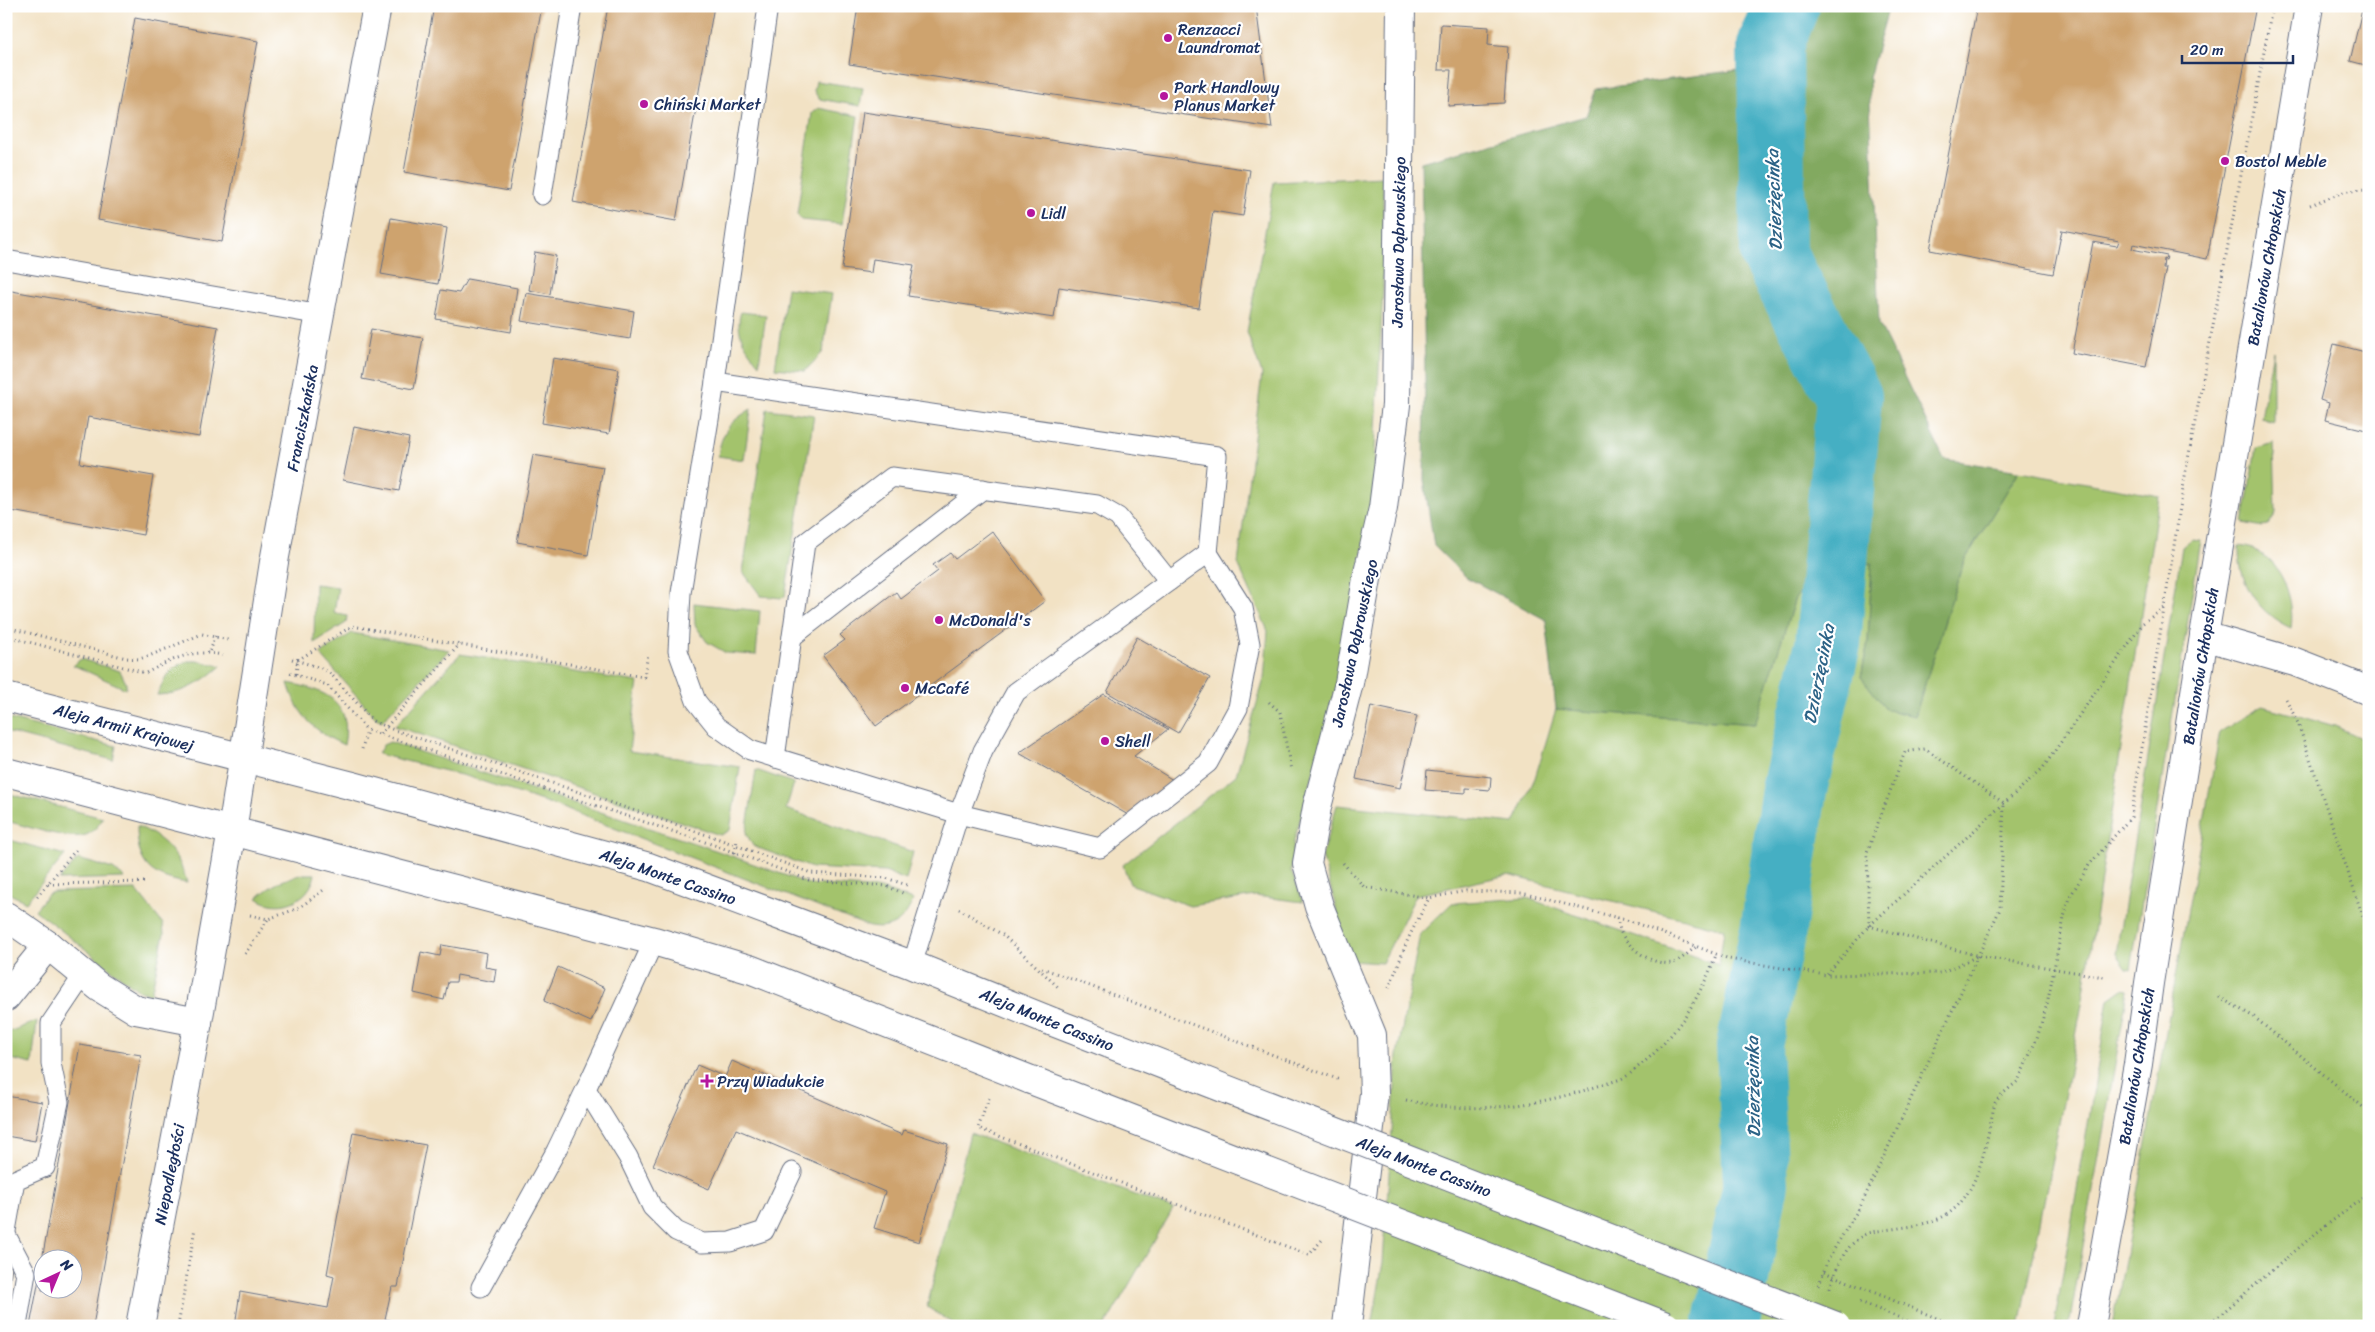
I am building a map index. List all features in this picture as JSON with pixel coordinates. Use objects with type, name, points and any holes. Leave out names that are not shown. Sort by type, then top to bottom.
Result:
[{"type":"street","name":"Franciszkańska","points":[[232,831],[242,758],[273,572],[377,6]]},
{"type":"street","name":"Jarosława Dąbrowskiego","points":[[1347,1326],[1374,1093],[1372,1036],[1319,906],[1307,863],[1317,806],[1349,683],[1368,573],[1382,508],[1396,405],[1401,6]]},
{"type":"street","name":"Batalionów Chłopskich","points":[[2091,1326],[2138,1064],[2204,636],[2309,6]]},
{"type":"street","points":[[2204,636],[2295,662],[2369,691]]},
{"type":"street","name":"Aleja Armii Krajowej","points":[[6,697],[242,758]]},
{"type":"street","name":"Aleja Monte Cassino","points":[[242,758],[588,849],[649,867],[912,964],[1052,1022],[1836,1326]]},
{"type":"street","points":[[6,772],[654,941],[752,970],[1666,1326]]},
{"type":"street","name":"Niepodległości","points":[[140,1326],[232,831]]},
{"type":"street","points":[[11,919],[48,945],[99,987],[136,1010],[198,1022]]},
{"type":"street","points":[[6,997],[48,945]]},
{"type":"lane","points":[[542,195],[572,6]]},
{"type":"lane","points":[[714,382],[1217,456],[1208,553],[1243,608],[1250,644],[1238,708],[1208,763],[1100,848],[959,814],[750,750],[716,726],[696,701],[678,651],[681,593],[714,382],[768,6]]},
{"type":"lane","points":[[6,260],[321,315]]},
{"type":"lane","points":[[775,758],[805,542],[892,477],[1097,505],[1118,517],[1169,581]]},
{"type":"lane","points":[[792,637],[983,489]]},
{"type":"lane","points":[[912,964],[959,814],[983,751],[1016,692],[1208,553]]},
{"type":"lane","points":[[481,1287],[556,1151],[654,941]]},
{"type":"lane","points":[[6,1231],[14,1180],[45,1166],[58,1102],[51,1063],[51,1022],[84,974]]},
{"type":"lane","points":[[586,1089],[628,1157],[652,1207],[676,1231],[702,1243],[730,1242],[764,1231],[792,1172]]},
{"type":"lane","points":[[6,1235],[26,1273],[17,1326]]},
{"type":"path","points":[[1828,1293],[1844,1253],[1858,1239],[1867,1233],[1939,1219],[1952,1211],[1963,1200],[1977,1174],[1994,1103],[2018,1081],[2037,1038],[2045,1012],[2065,913],[2071,895],[2089,864],[2132,817],[2186,470],[2273,6]]},
{"type":"path","points":[[2307,206],[2346,191],[2369,190]]},
{"type":"path","points":[[1827,975],[1869,926],[2043,768],[2143,623],[2164,608]]},
{"type":"path","points":[[298,659],[352,626],[644,677],[648,648]]},
{"type":"path","points":[[6,627],[126,658],[139,659],[202,634],[216,635],[234,641]]},
{"type":"path","points":[[210,651],[216,635]]},
{"type":"path","points":[[6,636],[146,673],[174,658],[210,651],[228,656]]},
{"type":"path","points":[[380,734],[460,644]]},
{"type":"path","points":[[288,658],[298,659],[331,674],[373,721],[386,727],[736,842],[811,873],[886,878],[910,886]]},
{"type":"path","points":[[296,674],[298,659]]},
{"type":"path","points":[[287,672],[327,685],[367,730],[735,853],[809,880],[886,886],[906,894]]},
{"type":"path","points":[[1244,676],[1280,712],[1293,777]]},
{"type":"path","points":[[2286,699],[2298,723],[2369,935]]},
{"type":"path","points":[[362,749],[367,730]]},
{"type":"path","points":[[1869,926],[1867,852],[1905,752],[1925,749],[2004,803]]},
{"type":"path","points":[[1817,1290],[1834,1247],[1861,1205],[2000,909],[2004,803]]},
{"type":"path","points":[[1313,829],[1364,887],[1429,898],[1466,890],[1522,893],[1617,918],[1729,960],[1827,975],[1940,973],[1979,956]]},
{"type":"path","points":[[735,853],[736,842]]},
{"type":"path","points":[[11,919],[48,884],[78,847]]},
{"type":"path","points":[[48,884],[146,882]]},
{"type":"path","points":[[246,914],[268,919],[299,908],[329,886]]},
{"type":"path","points":[[1388,988],[1408,939],[1429,898]]},
{"type":"path","points":[[952,905],[1003,935],[1040,968],[1064,994]]},
{"type":"path","points":[[1617,918],[1622,935],[1629,945],[1643,956],[1660,962],[1674,963],[1696,947]]},
{"type":"path","points":[[1869,926],[1979,956],[2104,978]]},
{"type":"path","points":[[1040,968],[1374,1093],[1419,1104],[1472,1109],[1518,1106],[1572,1094],[1625,1077],[1660,1049],[1684,1020],[1706,981],[1716,955]]},
{"type":"path","points":[[2219,997],[2254,1017],[2369,1112]]},
{"type":"path","points":[[982,1092],[998,1099]]},
{"type":"path","points":[[991,1096],[978,1128],[1208,1216]]},
{"type":"path","points":[[2208,1326],[2315,1234],[2369,1193]]},
{"type":"path","points":[[1824,1272],[1956,1326]]},
{"type":"green space","points":[[1749,6],[1889,6],[1869,78],[1879,324],[1944,459],[2019,471],[1963,563],[1915,716],[1887,710],[1861,677],[1868,642],[1872,563],[1819,573],[1795,598],[1755,724],[1556,709],[1546,620],[1466,577],[1434,546],[1424,480],[1425,377],[1421,162],[1586,116],[1596,89],[1754,68]]},
{"type":"green space","points":[[816,81],[863,88],[860,106],[819,99],[814,91]]},
{"type":"green space","points":[[818,108],[858,116],[842,224],[801,220],[797,214],[812,113]]},
{"type":"green space","points":[[1383,177],[1383,288],[1373,492],[1338,688],[1294,841],[1291,871],[1303,902],[1255,896],[1190,906],[1130,884],[1123,865],[1236,775],[1264,679],[1268,631],[1238,564],[1262,374],[1247,332],[1274,182]]},
{"type":"green space","points":[[787,288],[832,294],[823,352],[805,371],[775,368]]},
{"type":"green space","points":[[741,312],[766,315],[759,364],[746,347],[740,334],[739,319]]},
{"type":"green space","points":[[2273,351],[2273,422],[2261,418]]},
{"type":"green space","points":[[751,409],[744,460],[718,456],[722,440],[728,428]]},
{"type":"green space","points":[[767,409],[814,415],[785,596],[782,598],[761,596],[743,572]]},
{"type":"green space","points":[[2274,443],[2276,513],[2269,524],[2263,527],[2243,523],[2256,448]]},
{"type":"green space","points":[[2019,471],[2159,496],[2083,999],[2020,1326],[1372,1326],[1383,1262],[1397,1056],[1420,934],[1452,903],[1527,898],[1719,965],[1724,929],[1508,875],[1416,895],[1382,963],[1350,961],[1322,855],[1337,805],[1514,823],[1535,778],[1556,709],[1754,724],[1795,598],[1819,573],[1872,563],[1868,642],[1861,677],[1915,716],[1963,563]]},
{"type":"green space","points":[[2192,539],[2201,540],[2131,969],[2126,968],[2116,954],[2182,547]]},
{"type":"green space","points":[[2239,546],[2252,549],[2264,555],[2281,576],[2287,588],[2290,602],[2291,628],[2268,614],[2252,595],[2242,572]]},
{"type":"green space","points":[[315,584],[338,587],[334,613],[347,616],[346,623],[314,643]]},
{"type":"green space","points":[[694,603],[760,611],[756,655],[726,653],[707,642],[695,625]]},
{"type":"green space","points":[[352,633],[449,650],[382,721],[376,718],[320,654]]},
{"type":"green space","points":[[460,654],[638,682],[629,751],[740,767],[730,830],[720,835],[395,726]]},
{"type":"green space","points":[[81,659],[120,671],[126,683],[126,689],[73,665]]},
{"type":"green space","points":[[188,661],[221,666],[207,678],[184,690],[157,695],[168,674]]},
{"type":"green space","points":[[288,683],[314,689],[333,700],[340,708],[344,718],[346,730],[344,745],[315,728],[308,721],[296,704]]},
{"type":"green space","points":[[2262,706],[2335,726],[2369,742],[2369,1326],[2113,1326],[2220,732]]},
{"type":"green space","points":[[6,718],[116,746],[113,760],[6,732]]},
{"type":"green space","points":[[390,742],[715,850],[809,884],[881,889],[913,900],[906,913],[897,922],[885,927],[870,927],[557,806],[469,777],[378,754],[383,745]]},
{"type":"green space","points":[[756,770],[794,783],[786,809],[913,852],[906,880],[885,872],[812,868],[753,846],[746,833]]},
{"type":"green space","points":[[6,793],[103,818],[94,830],[83,836],[61,835],[37,829],[6,821]]},
{"type":"green space","points":[[137,826],[147,830],[170,848],[180,864],[187,883],[163,877],[148,867],[139,850]]},
{"type":"green space","points":[[6,839],[65,855],[26,902],[6,892]]},
{"type":"green space","points":[[78,859],[113,869],[125,878],[59,880]]},
{"type":"green space","points":[[304,874],[315,874],[307,891],[293,902],[275,905],[257,898],[279,883]]},
{"type":"green space","points":[[136,890],[163,924],[164,934],[151,994],[139,991],[35,910],[48,894],[53,892]]},
{"type":"green space","points":[[2123,989],[2128,990],[2069,1326],[2054,1326],[2109,999]]},
{"type":"green space","points":[[37,1021],[32,1064],[6,1058],[6,1033]]},
{"type":"green space","points":[[970,1133],[1173,1209],[1105,1326],[958,1326],[927,1307]]},
{"type":"building","points":[[434,6],[542,6],[509,191],[404,172]]},
{"type":"building","name":"Chiński Market","points":[[608,6],[714,6],[676,221],[573,202]]},
{"type":"building","name":"Park Handlowy Planus Market","points":[[858,6],[1256,6],[1272,128],[849,64]]},
{"type":"building","points":[[1977,6],[2256,6],[2207,259],[2133,244],[2132,249],[2167,256],[2166,260],[2164,259],[2163,268],[2166,268],[2146,367],[2072,353],[2093,242],[2117,246],[2119,241],[2062,230],[2053,274],[1930,250]]},
{"type":"building","points":[[2363,6],[2369,6],[2369,66],[2350,61]]},
{"type":"building","points":[[135,18],[258,41],[222,242],[98,220]]},
{"type":"building","points":[[1441,24],[1489,27],[1488,45],[1508,47],[1504,103],[1448,106],[1451,70],[1438,70]]},
{"type":"building","name":"Lidl","points":[[863,112],[1250,170],[1243,216],[1213,211],[1199,308],[1059,287],[1054,318],[908,296],[914,265],[873,259],[871,273],[842,269]]},
{"type":"building","points":[[391,218],[447,228],[438,284],[381,274]]},
{"type":"building","points":[[535,252],[556,256],[550,294],[529,290]]},
{"type":"building","points":[[467,279],[517,288],[511,332],[436,319],[441,290],[459,293]]},
{"type":"building","points":[[6,290],[218,327],[199,437],[88,417],[80,463],[153,476],[143,535],[6,510]]},
{"type":"building","points":[[526,293],[634,311],[630,339],[521,321]]},
{"type":"building","points":[[371,329],[423,338],[414,389],[362,379]]},
{"type":"building","points":[[2334,344],[2369,353],[2369,419],[2366,430],[2325,420],[2329,403],[2320,400]]},
{"type":"building","points":[[553,358],[619,369],[609,434],[542,423]]},
{"type":"building","points":[[354,427],[409,438],[399,491],[343,480]]},
{"type":"building","points":[[533,455],[603,467],[588,555],[517,542]]},
{"type":"building","name":"McDonald's","points":[[992,531],[1045,601],[876,726],[823,656],[845,640],[840,635],[896,592],[901,599],[938,571],[933,565],[950,553],[955,559]]},
{"type":"building","points":[[1137,637],[1210,678],[1178,733],[1107,692]]},
{"type":"building","points":[[1104,694],[1168,729],[1134,756],[1173,780],[1130,816],[1019,753]]},
{"type":"building","points":[[1371,706],[1417,716],[1400,788],[1356,779]]},
{"type":"building","points":[[1427,770],[1491,777],[1490,790],[1466,788],[1466,793],[1425,790]]},
{"type":"building","points":[[442,945],[487,953],[485,967],[496,969],[494,982],[457,975],[456,982],[448,982],[444,1000],[414,993],[421,952],[440,956]]},
{"type":"building","points":[[558,967],[605,988],[591,1022],[544,1001]]},
{"type":"building","points":[[80,1045],[141,1055],[93,1326],[30,1326],[35,1300],[82,1300],[82,1250],[44,1250]]},
{"type":"building","points":[[732,1061],[902,1135],[904,1130],[948,1144],[919,1242],[874,1228],[885,1192],[736,1129],[709,1189],[653,1165],[697,1065],[725,1077]]},
{"type":"building","points":[[6,1096],[42,1102],[35,1141],[6,1136]]},
{"type":"building","points":[[353,1132],[426,1145],[398,1287],[392,1287],[385,1319],[418,1326],[235,1326],[240,1292],[328,1308],[334,1276],[327,1274]]},
{"type":"building","points":[[6,1266],[12,1267],[7,1297],[6,1297]]},
{"type":"waterway","name":"Dzierżęcinka","points":[[1726,1326],[1756,1184],[1749,1046],[1773,930],[1794,790],[1828,644],[1849,397],[1773,253],[1770,46],[1786,6]]},
{"type":"place","name":"Renzacci Laundromat","points":[[1168,38]]},
{"type":"place","name":"Park Handlowy Planus Market","points":[[1164,96]]},
{"type":"place","name":"Chiński Market","points":[[644,104]]},
{"type":"place","name":"Bostol Meble","points":[[2225,161]]},
{"type":"place","name":"Lidl","points":[[1031,213]]},
{"type":"place","name":"McDonald's","points":[[939,620]]},
{"type":"place","name":"McCafé","points":[[905,688]]},
{"type":"place","name":"Shell","points":[[1105,741]]},
{"type":"place","name":"Przy Wiadukcie","points":[[707,1081]]}]
